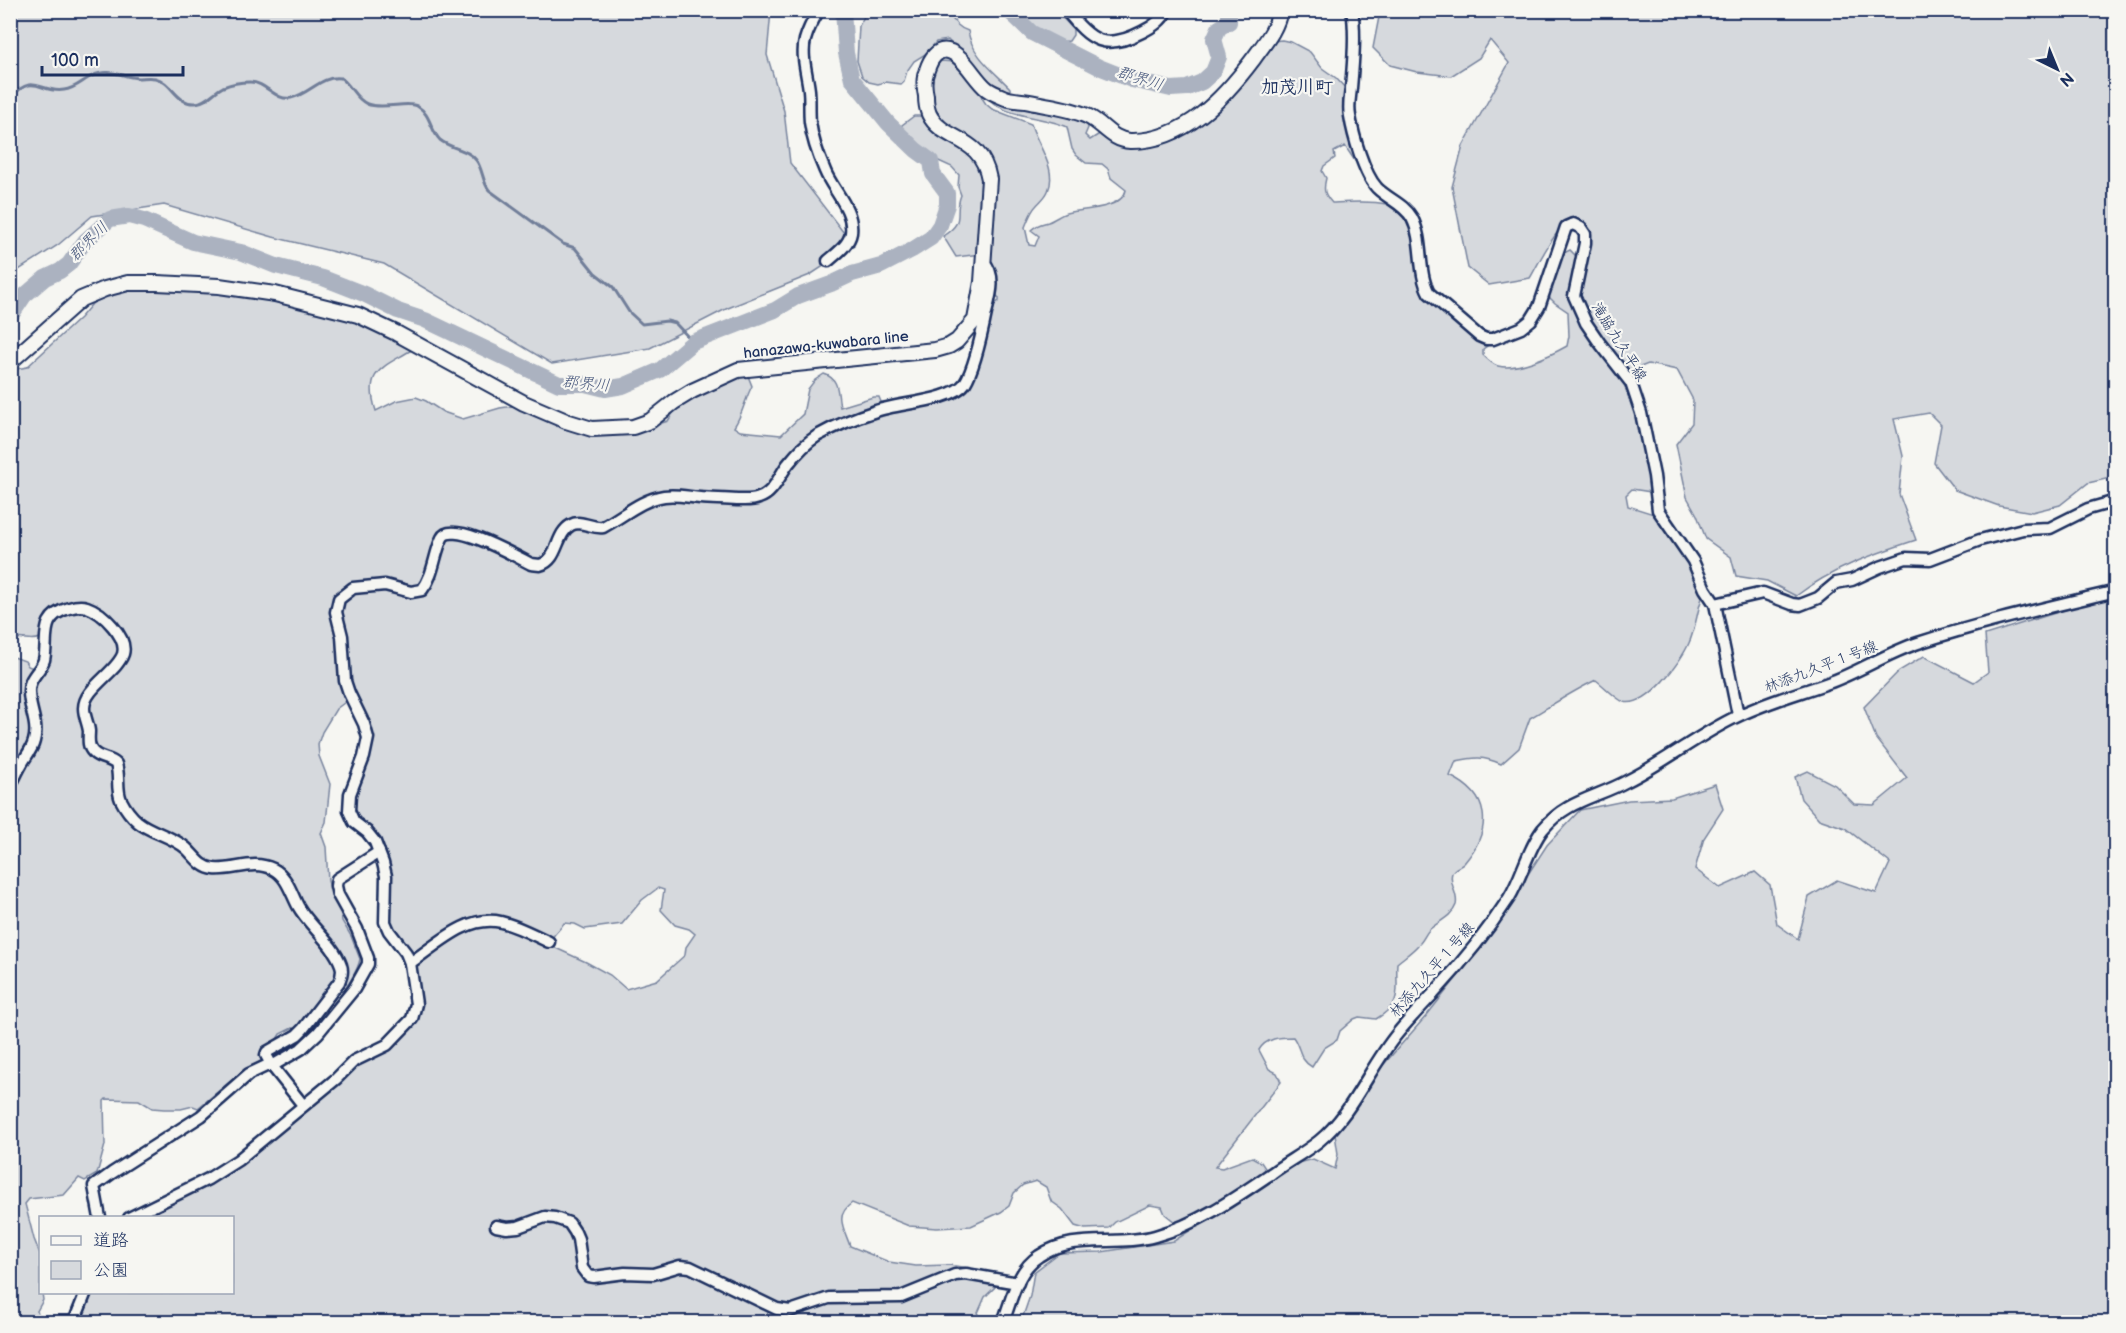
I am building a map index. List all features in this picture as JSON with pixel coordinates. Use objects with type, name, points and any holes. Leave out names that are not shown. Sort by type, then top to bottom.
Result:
[{"type":"main road","name":"hanazawa-kuwabara line","points":[[10,362],[81,299],[105,289],[128,283],[219,286],[275,294],[358,315],[545,412],[592,429],[615,429],[633,427],[650,421],[674,402],[738,370],[832,362],[882,354],[915,353],[949,346],[967,331],[975,320],[980,302],[988,190],[986,166],[976,150],[937,125],[929,114],[924,83],[926,70],[933,56],[940,51],[948,50],[955,54],[987,88],[1006,99],[1064,109],[1088,116],[1116,138],[1129,141],[1148,139],[1173,131],[1197,119],[1223,96],[1273,31],[1280,10]]},
{"type":"street","points":[[819,10],[810,25],[803,55],[812,134],[825,171],[846,208],[852,231],[843,248],[828,261]]},
{"type":"street","points":[[1066,10],[1084,30],[1102,42],[1112,44],[1146,31],[1156,24],[1167,10]]},
{"type":"street","name":"滝脇九久平線","points":[[1352,10],[1354,19],[1351,88],[1348,103],[1350,117],[1368,175],[1377,188],[1407,210],[1413,219],[1422,258],[1424,285],[1429,293],[1479,336],[1493,339],[1521,328],[1531,320],[1539,307],[1566,227],[1573,224],[1581,228],[1585,234],[1574,296],[1586,322],[1599,342],[1631,383],[1641,413],[1654,476],[1658,510],[1693,561],[1705,590],[1715,604],[1738,716]]},
{"type":"street","points":[[133,1216],[208,1179],[238,1160],[336,1079],[354,1061],[387,1045],[412,1019],[416,1004],[410,963],[406,952],[389,931],[385,922],[386,876],[379,852],[371,837],[354,822],[349,811],[350,794],[364,757],[368,738],[345,681],[342,636],[336,612],[339,599],[353,588],[374,584],[411,592],[422,590],[429,579],[443,536],[449,532],[478,539],[531,564],[540,565],[551,558],[569,526],[579,523],[598,528],[603,527],[634,507],[648,501],[665,496],[721,499],[759,498],[772,489],[800,451],[818,436],[875,411],[898,404],[949,396],[965,384],[981,337],[992,292],[989,267],[984,262]]},
{"type":"street","points":[[1715,604],[1763,593],[1800,605],[1818,598],[1836,583],[1852,580],[1906,558],[1930,559],[1980,540],[2023,529],[2050,528],[2088,509],[2115,501]]},
{"type":"street","name":"林添九久平１号線","points":[[1004,1323],[1023,1272],[1030,1262],[1052,1248],[1066,1243],[1129,1241],[1184,1226],[1211,1212],[1318,1142],[1349,1107],[1381,1054],[1398,1032],[1476,946],[1510,896],[1540,832],[1568,806],[1624,783],[1669,758],[1705,733],[1738,716],[1784,696],[1830,682],[1913,645],[2115,591]]},
{"type":"street","points":[[10,785],[35,740],[35,722],[28,693],[32,678],[44,658],[45,630],[56,614],[64,609],[87,607],[117,630],[123,640],[122,657],[87,698],[84,708],[89,729],[89,746],[96,755],[111,760],[116,765],[119,794],[126,810],[140,823],[181,844],[196,860],[209,868],[220,870],[247,865],[275,870],[284,879],[304,917],[328,944],[340,962],[342,973],[339,982],[303,1029],[297,1035],[267,1052],[266,1057],[303,1106]]},
{"type":"street","points":[[100,1216],[94,1186],[201,1116],[249,1074],[266,1066],[272,1066],[301,1049],[311,1041],[354,989],[368,964],[357,929],[338,895],[336,882],[379,852]]},
{"type":"street","points":[[410,963],[469,924],[486,920],[511,925],[549,942]]},
{"type":"street","points":[[496,1226],[518,1227],[545,1217],[555,1218],[569,1223],[575,1232],[582,1268],[588,1276],[625,1273],[653,1274],[680,1266],[690,1267],[777,1309],[790,1311],[829,1298],[901,1297],[956,1275],[966,1274],[1018,1283]]},
{"type":"street","points":[[74,1323],[86,1294]]},
{"type":"green space","points":[[10,11],[771,11],[767,55],[784,111],[790,163],[854,246],[810,275],[728,308],[650,348],[552,364],[384,264],[273,237],[164,205],[92,216],[58,245],[11,275]]},
{"type":"green space","points":[[867,11],[948,11],[951,18],[961,28],[968,31],[979,56],[1010,88],[1010,93],[993,88],[948,40],[936,42],[927,53],[914,61],[901,84],[869,82],[862,76],[857,61],[859,26]]},
{"type":"green space","points":[[1014,11],[1056,11],[1073,29],[1073,35],[1069,41],[1061,42],[1049,38]]},
{"type":"green space","points":[[1375,11],[2115,11],[2115,477],[2088,483],[2060,505],[2032,512],[1999,506],[1955,490],[1934,463],[1941,425],[1929,413],[1894,419],[1903,456],[1899,494],[1916,540],[1869,556],[1824,577],[1796,596],[1767,581],[1736,576],[1731,557],[1706,539],[1687,497],[1676,444],[1692,423],[1693,400],[1677,370],[1648,364],[1628,372],[1598,337],[1579,297],[1590,235],[1583,223],[1574,220],[1557,233],[1530,278],[1489,285],[1468,268],[1452,187],[1463,146],[1509,63],[1490,40],[1479,58],[1451,76],[1417,72],[1390,65],[1373,48],[1379,17]]},
{"type":"green space","points":[[1272,41],[1291,42],[1310,52],[1322,68],[1347,90],[1347,117],[1359,159],[1355,161],[1345,146],[1334,152],[1335,158],[1324,166],[1322,171],[1326,178],[1324,189],[1327,197],[1332,203],[1383,203],[1407,215],[1415,237],[1420,280],[1424,292],[1448,316],[1476,338],[1482,340],[1487,346],[1483,349],[1483,355],[1492,363],[1506,367],[1524,364],[1543,358],[1567,346],[1568,312],[1547,295],[1553,269],[1559,258],[1570,250],[1577,257],[1570,287],[1572,301],[1592,341],[1622,376],[1635,402],[1651,492],[1632,489],[1626,495],[1628,506],[1657,515],[1662,524],[1696,562],[1704,581],[1704,592],[1694,630],[1685,651],[1671,672],[1643,698],[1633,702],[1621,701],[1596,680],[1530,718],[1519,748],[1501,764],[1479,758],[1456,761],[1450,776],[1473,793],[1480,803],[1483,825],[1474,849],[1464,864],[1454,869],[1452,873],[1451,881],[1456,905],[1448,916],[1429,930],[1420,943],[1397,963],[1397,994],[1391,1007],[1376,1019],[1359,1017],[1354,1019],[1340,1031],[1337,1040],[1324,1048],[1312,1067],[1302,1057],[1293,1037],[1269,1041],[1259,1050],[1269,1069],[1277,1073],[1281,1082],[1215,1167],[1222,1168],[1252,1157],[1261,1162],[1267,1171],[1209,1209],[1185,1220],[1175,1222],[1165,1214],[1162,1207],[1150,1205],[1115,1222],[1109,1228],[1085,1229],[1075,1226],[1062,1209],[1051,1201],[1046,1187],[1036,1181],[1023,1185],[1014,1193],[1009,1206],[1001,1212],[971,1226],[937,1228],[909,1226],[852,1203],[846,1208],[842,1223],[850,1246],[889,1262],[916,1266],[949,1265],[999,1275],[995,1287],[985,1297],[974,1322],[83,1322],[79,1319],[89,1294],[234,1294],[234,1216],[154,1216],[159,1206],[226,1171],[334,1084],[360,1060],[392,1044],[416,1017],[418,1004],[413,970],[424,957],[449,938],[478,923],[510,927],[586,962],[610,975],[626,989],[657,980],[685,955],[686,947],[695,934],[689,929],[675,925],[661,910],[664,890],[658,888],[642,900],[622,924],[585,929],[575,924],[564,923],[551,940],[510,923],[483,919],[470,922],[457,929],[421,954],[407,950],[392,931],[388,920],[388,878],[381,848],[374,837],[357,822],[352,814],[352,793],[369,752],[370,742],[369,731],[348,684],[340,612],[344,597],[352,590],[371,586],[403,593],[422,593],[430,579],[443,540],[448,534],[483,544],[538,568],[549,564],[566,531],[571,527],[580,525],[601,530],[644,506],[672,499],[752,503],[771,492],[801,454],[820,438],[878,413],[953,395],[969,382],[992,306],[999,301],[994,293],[994,278],[989,255],[993,182],[990,165],[984,153],[946,125],[932,105],[929,89],[930,77],[932,70],[940,61],[957,62],[979,87],[982,98],[992,109],[1031,124],[1046,157],[1050,174],[1048,191],[1033,210],[1025,227],[1029,245],[1035,246],[1039,236],[1031,230],[1035,226],[1066,213],[1109,205],[1123,197],[1126,190],[1111,178],[1108,169],[1102,164],[1086,163],[1076,155],[1072,149],[1067,127],[999,107],[991,101],[987,94],[1005,101],[1086,119],[1088,128],[1085,135],[1090,140],[1101,133],[1122,143],[1145,143],[1166,138],[1185,129],[1218,106],[1247,75]]},
{"type":"green space","points":[[914,116],[922,116],[929,120],[978,159],[985,186],[981,254],[956,257],[943,236],[955,226],[957,221],[961,195],[958,187],[959,175],[952,167],[930,157],[901,130],[902,125]]},
{"type":"green space","points":[[133,288],[202,288],[295,304],[358,320],[413,349],[385,366],[374,378],[372,387],[376,411],[396,401],[416,397],[443,412],[463,419],[500,408],[520,405],[554,420],[652,426],[668,421],[680,402],[745,374],[752,386],[734,427],[740,431],[781,435],[803,414],[808,389],[824,374],[833,379],[835,383],[840,407],[873,397],[879,397],[881,402],[875,408],[818,433],[770,487],[754,497],[665,494],[603,525],[578,521],[541,564],[449,530],[421,589],[385,583],[337,598],[348,700],[336,709],[322,732],[318,744],[319,756],[330,784],[326,822],[321,833],[326,847],[328,881],[331,891],[360,959],[343,992],[315,1027],[298,1042],[268,1057],[294,1039],[344,974],[278,871],[214,868],[139,821],[124,803],[119,767],[97,753],[85,707],[124,656],[111,621],[69,605],[40,638],[15,639],[11,635],[11,370],[27,367],[80,318],[97,298]]},
{"type":"green space","points":[[2115,597],[2115,1322],[1021,1322],[1030,1296],[1034,1272],[1059,1253],[1101,1252],[1174,1241],[1290,1165],[1313,1159],[1335,1169],[1338,1154],[1334,1128],[1371,1079],[1427,1015],[1478,951],[1547,845],[1580,810],[1629,800],[1672,798],[1715,784],[1723,809],[1704,838],[1695,869],[1720,888],[1755,872],[1770,885],[1777,924],[1798,939],[1809,897],[1837,880],[1876,893],[1890,863],[1845,828],[1819,819],[1801,799],[1795,777],[1808,771],[1835,785],[1854,804],[1874,805],[1907,778],[1876,738],[1864,707],[1899,671],[1924,656],[1974,682],[1988,672],[1985,635],[2093,601]]},
{"type":"green space","points":[[73,609],[92,612],[122,641],[120,657],[85,698],[87,743],[111,762],[124,808],[181,846],[208,870],[247,867],[274,872],[341,973],[302,1028],[292,1028],[280,1034],[265,1059],[244,1070],[198,1108],[193,1106],[181,1109],[152,1108],[139,1100],[106,1099],[104,1101],[105,1145],[97,1174],[85,1181],[79,1178],[64,1195],[29,1199],[25,1204],[39,1252],[39,1294],[42,1294],[43,1300],[37,1311],[41,1322],[11,1322],[11,788],[32,752],[31,691],[52,622]]},
{"type":"green space","points":[[11,656],[25,661],[28,666],[36,669],[29,679],[33,739],[11,781]]},
{"type":"waterway","name":"郡界川","points":[[10,317],[24,296],[45,278],[69,264],[85,241],[110,219],[129,216],[144,220],[193,242],[241,252],[276,266],[323,278],[364,294],[398,311],[425,320],[559,384],[585,384],[605,389],[623,386],[660,370],[693,342],[775,310],[798,296],[852,274],[881,266],[931,238],[940,225],[947,205],[947,193],[933,174],[931,161],[888,123],[852,79],[846,53],[843,10]]},
{"type":"waterway","name":"郡界川","points":[[1008,10],[1032,33],[1099,67],[1132,80],[1171,89],[1187,88],[1202,82],[1213,72],[1219,57],[1214,39],[1219,28],[1229,22],[1229,10]]},
{"type":"waterway","points":[[10,98],[26,86],[37,85],[64,90],[92,76],[104,73],[161,80],[189,103],[203,101],[223,87],[236,83],[256,83],[280,97],[291,98],[327,79],[341,78],[359,99],[367,104],[373,106],[407,104],[422,109],[440,140],[473,156],[489,190],[563,244],[575,248],[595,273],[613,287],[629,312],[642,324],[667,321],[675,323],[693,342]]},
{"type":"district","name":"加茂川町","points":[[1297,87]]}]
